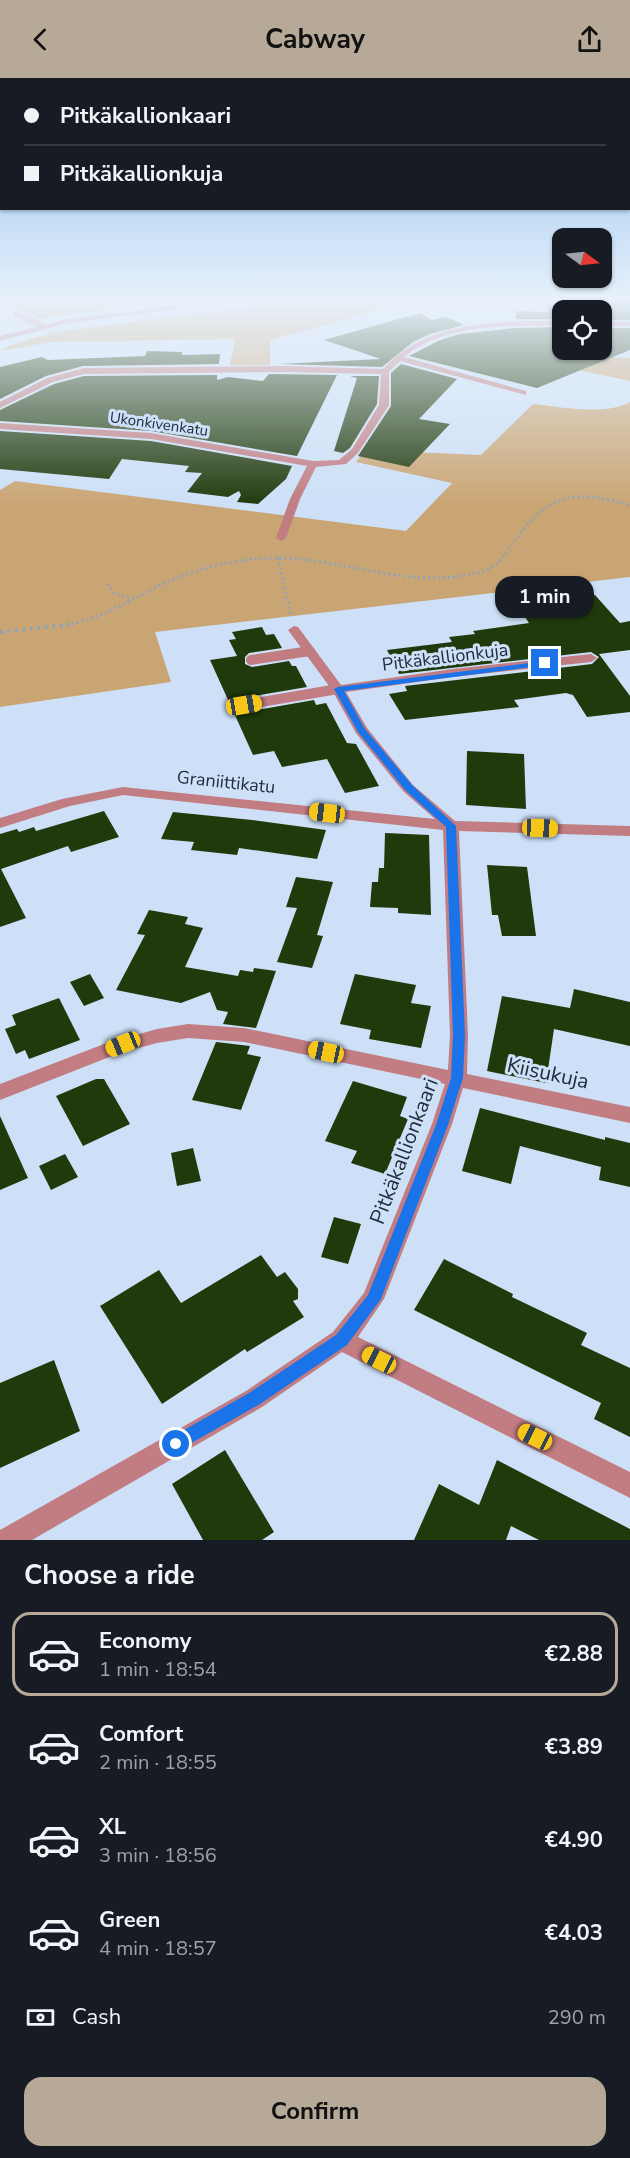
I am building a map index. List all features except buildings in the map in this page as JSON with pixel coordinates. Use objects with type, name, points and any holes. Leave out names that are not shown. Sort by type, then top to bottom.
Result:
[{"type":"street","points":[[0,405],[50,380],[84,371],[284,369],[385,372],[389,368]]},
{"type":"street","points":[[435,368],[523,393]]},
{"type":"street","name":"Ukonkivenkatu","points":[[0,426],[151,436],[313,464],[345,461],[381,413],[384,405],[385,372]]},
{"type":"street","points":[[281,538],[295,499],[313,464]]},
{"type":"street","points":[[294,630],[338,689],[361,730],[408,788],[451,826]]},
{"type":"street","name":"Pitkäkallionkuja","points":[[338,689],[453,673],[591,658]]},
{"type":"street","name":"Graniittikatu","points":[[0,823],[67,802],[123,791],[451,826],[630,831]]},
{"type":"street","name":"Pitkäkallionkaari","points":[[7,1540],[254,1399],[341,1340],[373,1299],[442,1125],[457,1078],[459,1035],[451,826]]},
{"type":"street","name":"Kiisukuja","points":[[0,1092],[123,1044],[181,1031],[244,1035],[630,1115]]},
{"type":"street","points":[[341,1340],[630,1485]]},
{"type":"lane","points":[[251,660],[310,651]]},
{"type":"lane","points":[[244,705],[338,689]]},
{"type":"path","points":[[0,632],[73,625],[102,616],[164,583],[207,568],[257,559],[307,559],[406,578],[469,576],[492,570],[536,514],[553,502],[579,497],[614,500],[630,505]]},
{"type":"path","points":[[281,538],[278,558],[294,630]]},
{"type":"path","points":[[108,584],[114,593],[135,599]]},
{"type":"shaded area","points":[[569,368],[630,368],[630,381]]},
{"type":"shaded area","points":[[630,402],[630,577],[155,632],[171,682],[0,707],[0,490],[15,481],[406,531],[452,483],[356,462],[366,450],[481,455],[533,404],[596,410]]},
{"type":"route","points":[[176,1444],[254,1399],[341,1340],[373,1299],[442,1125],[457,1078],[459,1035],[451,826],[408,788],[361,730],[338,689],[545,663]]}]
